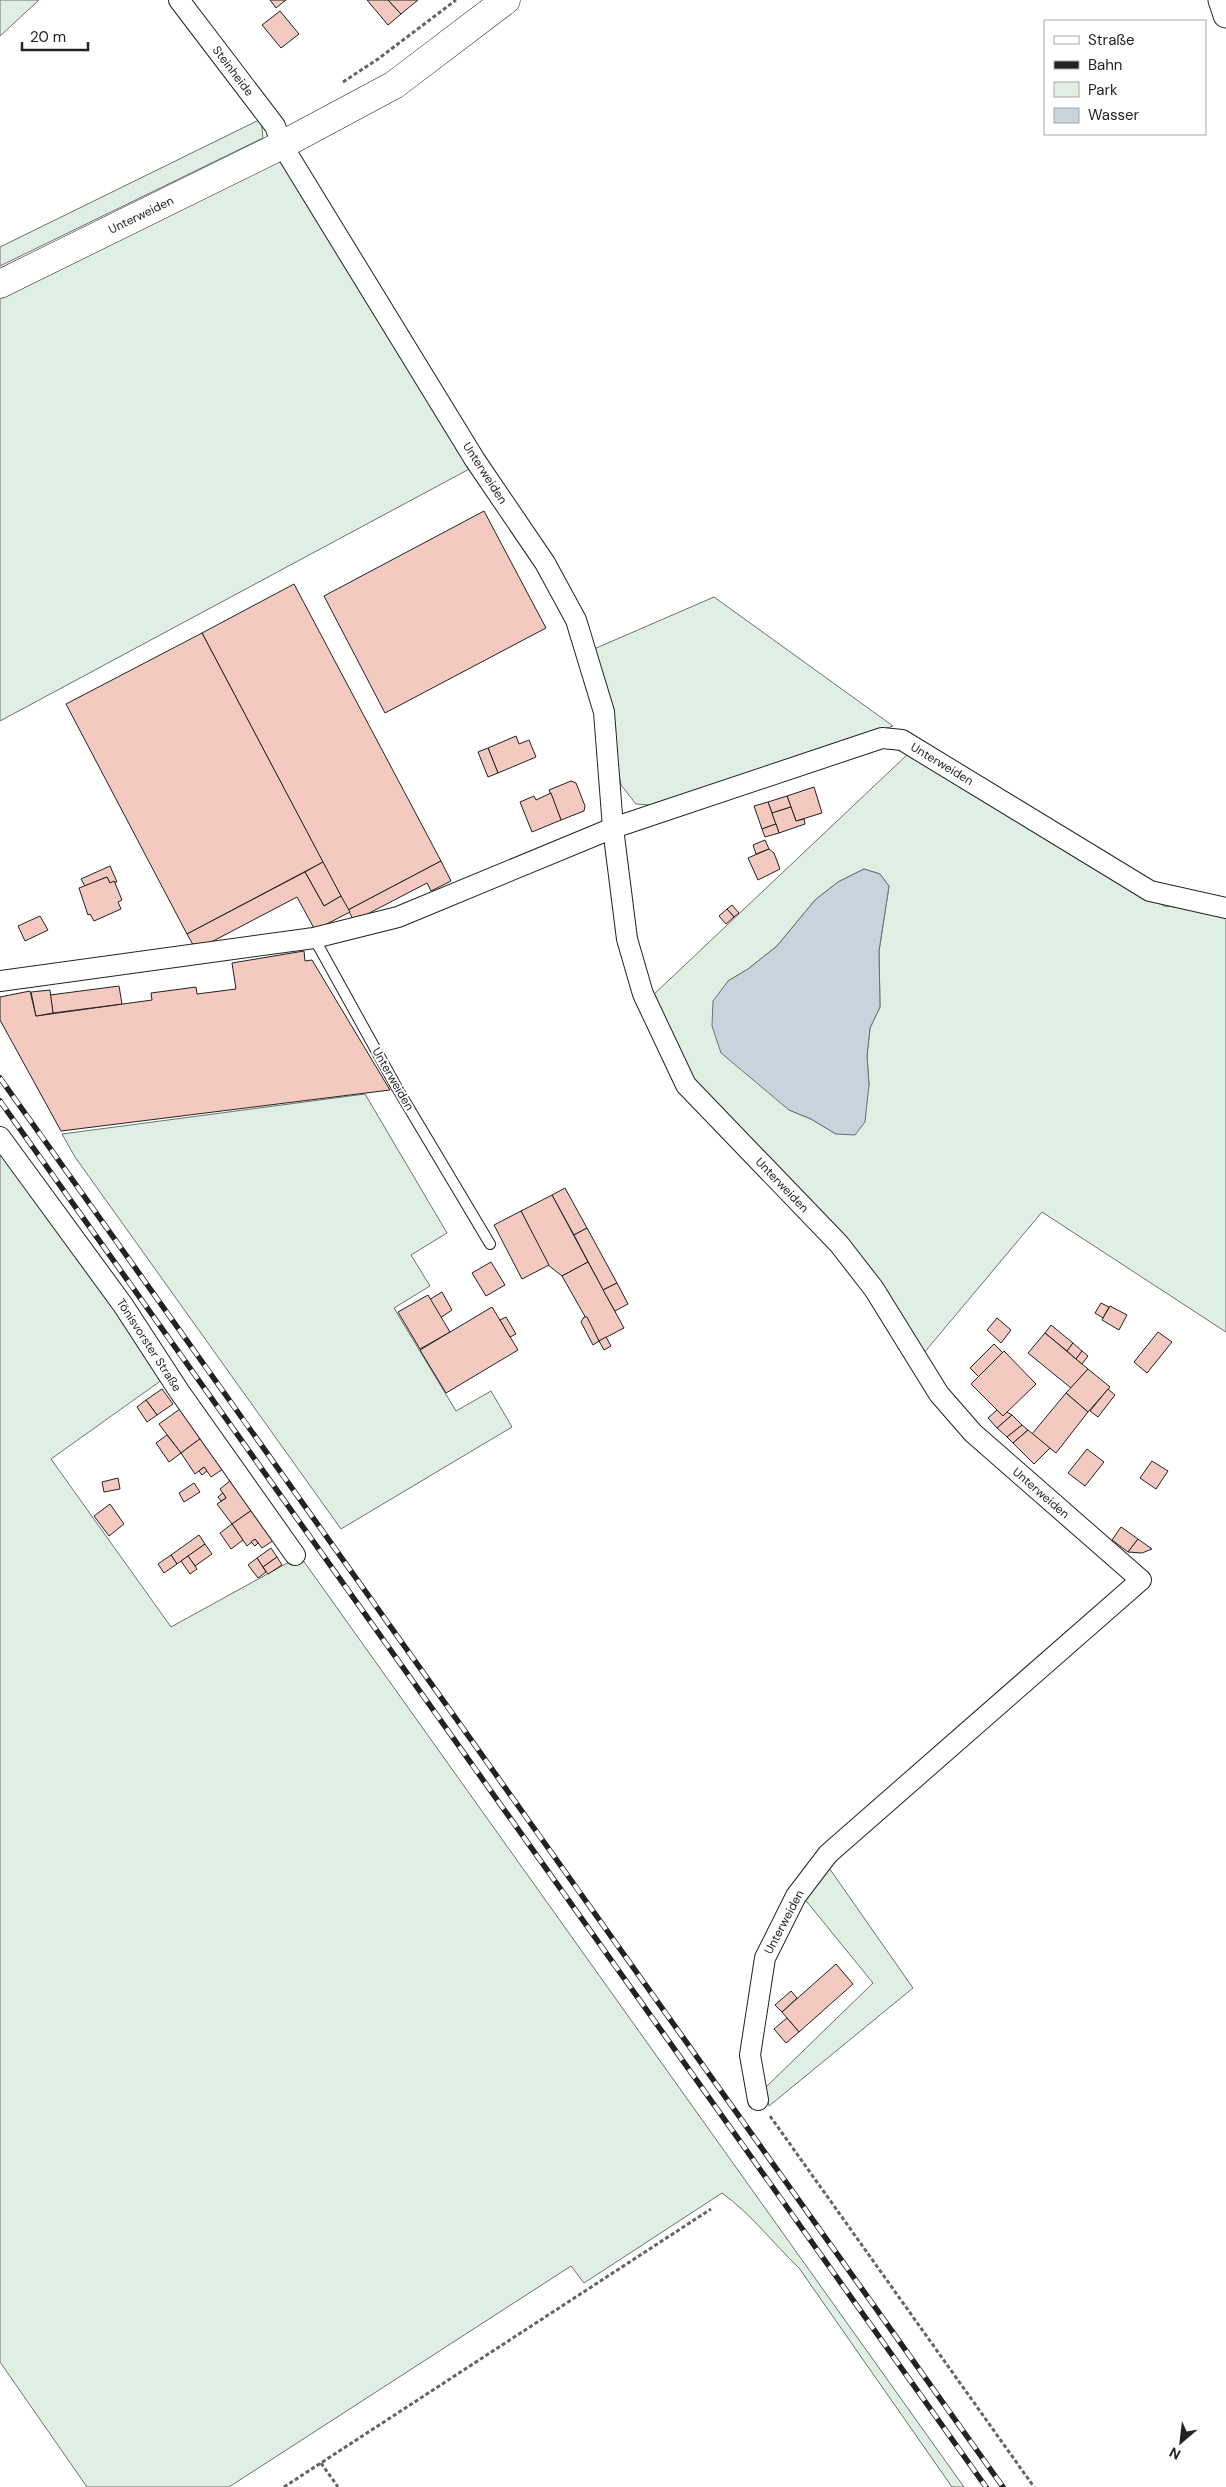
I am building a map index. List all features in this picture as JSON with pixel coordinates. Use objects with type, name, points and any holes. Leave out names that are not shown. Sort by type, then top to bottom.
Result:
[{"type":"main road","name":"Unterweiden","points":[[0,284],[282,145],[394,86],[506,0]]},
{"type":"street","name":"Steinheide","points":[[180,0],[275,126],[282,145]]},
{"type":"street","points":[[1220,0],[1226,15]]},
{"type":"street","name":"Unterweiden","points":[[282,145],[475,460],[545,563],[576,620],[604,712],[613,828],[627,939],[643,994],[686,1086],[838,1244],[874,1289],[939,1394],[973,1433],[1141,1580],[828,1854],[796,1896],[765,1958],[750,2056],[758,2100]]},
{"type":"street","name":"Unterweiden","points":[[0,981],[314,938],[398,917],[613,828],[882,738],[902,740],[1150,891],[1226,908]]},
{"type":"street","name":"Tönisvorster Straße","points":[[0,1137],[123,1305],[179,1391],[295,1555]]},
{"type":"lane","name":"Unterweiden","points":[[314,938],[397,1088],[490,1244]]},
{"type":"path","points":[[758,2100],[1034,2487]]},
{"type":"path","points":[[284,2487],[711,2209]]},
{"type":"path","points":[[321,2462],[338,2487]]},
{"type":"green space","points":[[0,0],[39,0],[0,36]]},
{"type":"green space","points":[[261,119],[263,138],[0,266],[0,247]]},
{"type":"green space","points":[[270,157],[287,166],[473,467],[0,721],[0,290]]},
{"type":"green space","points":[[714,597],[893,726],[650,805],[636,804],[621,785],[594,649]]},
{"type":"green space","points":[[909,753],[1164,906],[1226,911],[1226,1332],[1042,1212],[923,1354],[695,1089],[651,997]],"holes":[[[864,869],[880,874],[889,886],[879,951],[880,1007],[870,1028],[867,1056],[869,1085],[836,1134],[811,1119],[789,1110],[728,981],[748,969],[777,946],[815,900],[838,882]]]},
{"type":"green space","points":[[365,1094],[447,1233],[411,1255],[430,1286],[394,1308],[456,1411],[491,1391],[512,1427],[341,1529],[75,1157],[62,1134]]},
{"type":"green space","points":[[0,1147],[166,1377],[51,1459],[171,1627],[300,1556],[964,2487],[952,2487],[799,2268],[752,2219],[722,2193],[584,2283],[571,2266],[229,2487],[87,2487],[0,2362]]},
{"type":"green space","points":[[827,1865],[913,1988],[769,2106],[765,2088],[873,1983],[803,1897]]},
{"type":"water","points":[[864,869],[880,874],[889,886],[879,951],[880,1007],[870,1028],[867,1056],[869,1085],[865,1122],[855,1135],[836,1134],[811,1119],[789,1110],[721,1053],[712,1026],[713,1001],[728,981],[748,969],[777,946],[815,900],[838,882]]},
{"type":"building","points":[[270,0],[286,0],[276,8]]},
{"type":"building","points":[[367,0],[388,0],[401,14],[388,25]]},
{"type":"building","points":[[388,0],[418,0],[401,14]]},
{"type":"building","points":[[280,11],[299,34],[281,48],[262,25]]},
{"type":"building","points":[[484,511],[546,628],[385,713],[324,596]]},
{"type":"building","points":[[294,584],[441,861],[348,910],[202,633]]},
{"type":"building","points":[[202,633],[323,862],[187,934],[66,704]]},
{"type":"building","points":[[516,736],[519,744],[529,740],[536,757],[498,773],[488,748]]},
{"type":"building","points":[[488,748],[498,773],[488,777],[478,752]]},
{"type":"building","points":[[571,781],[576,783],[585,806],[584,811],[561,820],[549,790]]},
{"type":"building","points":[[814,787],[822,813],[796,821],[787,796]]},
{"type":"building","points":[[551,793],[561,820],[532,832],[520,802],[534,796],[536,800]]},
{"type":"building","points":[[787,796],[791,807],[772,813],[768,802]]},
{"type":"building","points":[[768,802],[776,824],[762,829],[754,806]]},
{"type":"building","points":[[791,807],[796,821],[804,819],[805,824],[779,833],[772,813]]},
{"type":"building","points":[[776,824],[779,833],[765,837],[762,829]]},
{"type":"building","points":[[765,840],[769,849],[756,854],[753,845]]},
{"type":"building","points":[[769,849],[774,853],[780,869],[758,880],[748,858]]},
{"type":"building","points":[[441,861],[451,881],[431,891],[427,883],[354,921],[348,910]]},
{"type":"building","points":[[323,862],[341,896],[324,906],[305,872]]},
{"type":"building","points":[[110,866],[117,882],[110,883],[107,877],[85,886],[81,879]]},
{"type":"building","points":[[305,872],[324,906],[341,896],[350,912],[315,930],[297,897],[196,950],[187,934]]},
{"type":"building","points":[[107,877],[110,883],[114,881],[115,883],[122,900],[118,902],[121,909],[94,921],[90,914],[88,915],[79,888]]},
{"type":"building","points":[[732,905],[739,913],[734,917],[727,909]]},
{"type":"building","points":[[727,909],[734,917],[726,924],[719,916]]},
{"type":"building","points":[[40,916],[48,930],[25,941],[18,926]]},
{"type":"building","points":[[304,951],[305,961],[312,960],[390,1090],[61,1131],[0,1020],[0,997],[30,991],[36,1016],[152,1000],[151,993],[196,987],[197,994],[236,989],[232,963]]},
{"type":"building","points":[[119,986],[122,1004],[53,1013],[50,995]]},
{"type":"building","points":[[50,990],[53,1013],[36,1016],[31,992]]},
{"type":"building","points":[[565,1188],[587,1228],[574,1235],[552,1195]]},
{"type":"building","points":[[552,1195],[588,1262],[562,1276],[548,1265],[521,1211]]},
{"type":"building","points":[[521,1211],[549,1265],[522,1279],[494,1225]]},
{"type":"building","points":[[587,1228],[617,1283],[603,1290],[574,1235]]},
{"type":"building","points":[[491,1262],[505,1285],[486,1296],[472,1273]]},
{"type":"building","points":[[588,1262],[624,1328],[599,1341],[562,1276]]},
{"type":"building","points":[[617,1283],[628,1304],[615,1311],[603,1290]]},
{"type":"building","points":[[442,1292],[452,1310],[440,1318],[429,1300]]},
{"type":"building","points":[[428,1295],[450,1332],[420,1349],[398,1312]]},
{"type":"building","points":[[1101,1303],[1109,1307],[1103,1318],[1095,1313]]},
{"type":"building","points":[[1110,1306],[1127,1315],[1119,1330],[1102,1320]]},
{"type":"building","points":[[492,1307],[518,1350],[446,1393],[420,1350]]},
{"type":"building","points":[[506,1317],[516,1334],[510,1337],[500,1320]]},
{"type":"building","points":[[584,1317],[587,1317],[599,1341],[593,1345],[581,1322]]},
{"type":"building","points":[[997,1318],[1011,1330],[1001,1343],[987,1330]]},
{"type":"building","points":[[1051,1325],[1073,1343],[1067,1351],[1045,1333]]},
{"type":"building","points":[[1158,1332],[1172,1342],[1147,1373],[1134,1362]]},
{"type":"building","points":[[1045,1333],[1088,1369],[1071,1388],[1028,1353]]},
{"type":"building","points":[[606,1337],[611,1346],[604,1350],[599,1341]]},
{"type":"building","points":[[1073,1343],[1082,1351],[1076,1359],[1067,1351]]},
{"type":"building","points":[[994,1344],[1003,1353],[979,1377],[970,1368]]},
{"type":"building","points":[[1004,1351],[1036,1384],[1003,1416],[971,1384]]},
{"type":"building","points":[[1082,1351],[1088,1356],[1082,1364],[1076,1359]]},
{"type":"building","points":[[1088,1369],[1110,1387],[1088,1412],[1066,1393]]},
{"type":"building","points":[[162,1389],[173,1404],[157,1415],[146,1400]]},
{"type":"building","points":[[1108,1389],[1115,1395],[1098,1417],[1090,1411]]},
{"type":"building","points":[[1066,1393],[1088,1412],[1056,1453],[1032,1434]]},
{"type":"building","points":[[146,1400],[157,1415],[147,1422],[137,1407]]},
{"type":"building","points":[[180,1409],[201,1438],[181,1453],[159,1424]]},
{"type":"building","points":[[997,1410],[1003,1416],[1007,1412],[1012,1415],[997,1428],[988,1418]]},
{"type":"building","points":[[1012,1415],[1022,1425],[1007,1437],[997,1428]]},
{"type":"building","points":[[1022,1425],[1028,1430],[1013,1443],[1007,1437]]},
{"type":"building","points":[[1028,1430],[1050,1448],[1034,1464],[1013,1443]]},
{"type":"building","points":[[167,1435],[181,1453],[169,1462],[156,1443]]},
{"type":"building","points":[[201,1438],[223,1469],[211,1477],[204,1467],[195,1474],[181,1453]]},
{"type":"building","points":[[1087,1449],[1104,1462],[1085,1486],[1068,1473]]},
{"type":"building","points":[[1152,1461],[1168,1471],[1156,1489],[1140,1478]]},
{"type":"building","points":[[204,1467],[207,1471],[202,1475],[199,1471]]},
{"type":"building","points":[[118,1478],[120,1489],[104,1492],[102,1482]]},
{"type":"building","points":[[231,1480],[252,1510],[232,1524],[217,1504],[226,1498],[220,1489]]},
{"type":"building","points":[[194,1483],[200,1492],[184,1502],[179,1493]]},
{"type":"building","points":[[223,1493],[226,1498],[221,1501],[218,1497]]},
{"type":"building","points":[[110,1504],[124,1524],[109,1536],[94,1516]]},
{"type":"building","points":[[252,1510],[274,1540],[262,1548],[255,1539],[247,1546],[232,1524]]},
{"type":"building","points":[[232,1524],[243,1540],[231,1549],[220,1533]]},
{"type":"building","points":[[1121,1527],[1138,1539],[1128,1552],[1112,1540]]},
{"type":"building","points":[[199,1535],[205,1544],[177,1564],[171,1555]]},
{"type":"building","points":[[255,1539],[258,1543],[255,1546],[251,1542]]},
{"type":"building","points":[[1138,1539],[1152,1549],[1142,1553],[1128,1552]]},
{"type":"building","points":[[205,1544],[212,1554],[195,1566],[188,1556]]},
{"type":"building","points":[[271,1548],[277,1557],[263,1567],[257,1558]]},
{"type":"building","points":[[171,1555],[177,1564],[164,1573],[158,1564]]},
{"type":"building","points":[[188,1556],[197,1569],[190,1574],[181,1561]]},
{"type":"building","points":[[277,1557],[282,1565],[268,1574],[263,1567]]},
{"type":"building","points":[[257,1558],[266,1572],[258,1578],[248,1565]]},
{"type":"building","points":[[836,1964],[853,1984],[799,2032],[782,2012]]},
{"type":"building","points":[[791,1991],[797,1998],[782,2012],[775,2005]]},
{"type":"building","points":[[787,2018],[799,2032],[786,2043],[774,2029]]},
{"type":"railway","points":[[0,1078],[1003,2487]]},
{"type":"railway","points":[[0,1101],[986,2487]]}]
